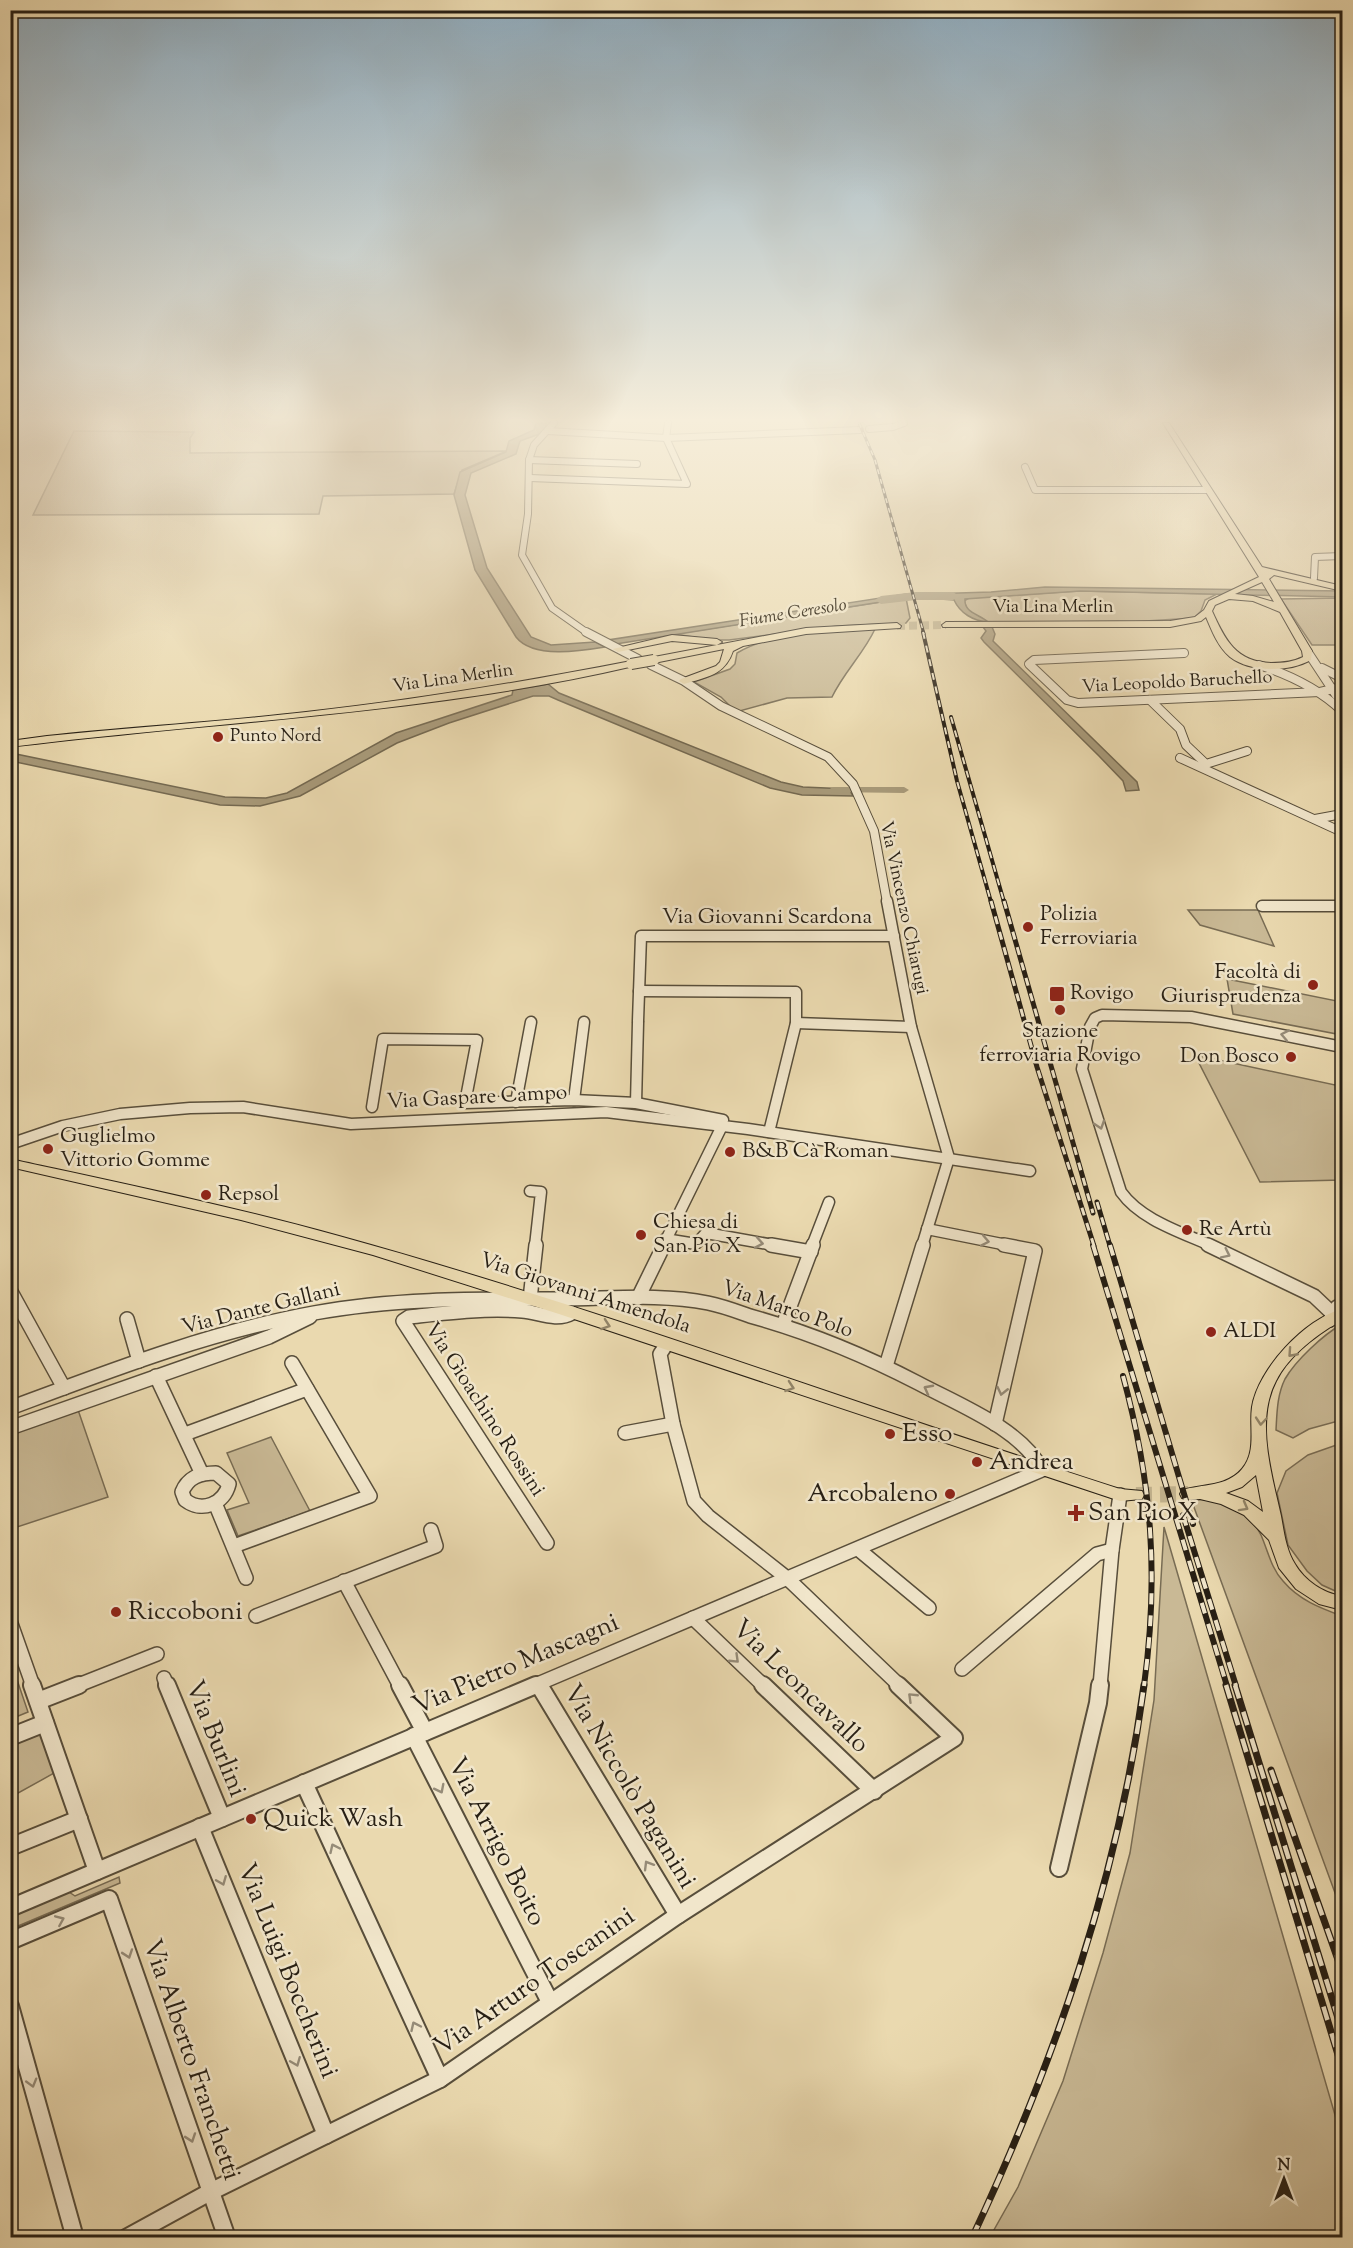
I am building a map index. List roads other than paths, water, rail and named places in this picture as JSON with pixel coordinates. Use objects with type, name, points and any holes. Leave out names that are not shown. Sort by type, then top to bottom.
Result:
[{"type":"main road","points":[[1232,528],[1261,573],[1275,596],[1307,651],[1308,658],[1298,663],[1279,666],[1253,663],[1232,654],[1208,611],[1210,604],[1219,598],[1242,588],[1261,573],[1342,588]]},
{"type":"main road","points":[[1242,588],[1252,576],[1251,559]]},
{"type":"main road","points":[[1269,586],[1281,580],[1302,580]]},
{"type":"main road","points":[[1219,598],[1256,599],[1271,603],[1282,610]]},
{"type":"main road","name":"Via Lina Merlin","points":[[946,625],[1160,624],[1191,621],[1198,619],[1208,611]]},
{"type":"main road","name":"Via Lina Merlin","points":[[1160,624],[1199,628],[1222,639]]},
{"type":"main road","name":"Via Lina Merlin","points":[[10,744],[301,716],[411,702],[527,684],[634,662],[653,662],[755,640],[840,627],[897,626]]},
{"type":"main road","points":[[618,649],[672,638],[724,643],[755,640]]},
{"type":"main road","points":[[687,653],[696,644],[688,639]]},
{"type":"main road","points":[[684,681],[719,668],[729,650],[755,640]]},
{"type":"main road","points":[[687,653],[714,654],[724,660]]},
{"type":"main road","name":"Via Giovanni Amendola","points":[[10,1163],[332,1239],[530,1299],[1042,1470],[1128,1495]]},
{"type":"main road","points":[[1335,1316],[1306,1337],[1273,1374],[1264,1392],[1259,1450],[1285,1563],[1299,1581],[1338,1604]]},
{"type":"main road","points":[[1259,1450],[1250,1469],[1240,1480],[1193,1493],[1233,1501],[1255,1513],[1278,1539]]},
{"type":"street","points":[[526,528],[522,555],[552,608],[578,628],[618,649],[634,662]]},
{"type":"street","points":[[1314,578],[1314,558],[1342,558]]},
{"type":"street","name":"Via Leopoldo Baruchello","points":[[1163,654],[1180,646],[1191,650],[1184,653],[1029,662],[1071,703],[1320,692],[1342,686]]},
{"type":"street","points":[[1307,651],[1342,705]]},
{"type":"street","name":"Via Vincenzo Chiarugi","points":[[653,662],[721,705],[828,757],[853,784],[874,831],[911,1027],[950,1158]]},
{"type":"street","points":[[1253,663],[1306,684],[1320,692],[1342,711]]},
{"type":"street","points":[[1318,665],[1342,678]]},
{"type":"street","points":[[1293,678],[1332,687]]},
{"type":"street","name":"Via Leopoldo Baruchello","points":[[1299,692],[1308,689],[1306,684]]},
{"type":"street","points":[[1150,700],[1162,714],[1177,725],[1186,745],[1206,764],[1247,751]]},
{"type":"street","points":[[1180,758],[1342,832]]},
{"type":"street","points":[[1316,819],[1342,814]]},
{"type":"street","points":[[1262,906],[1342,906]]},
{"type":"street","name":"Via Giovanni Scardona","points":[[639,991],[641,936],[894,936]]},
{"type":"street","points":[[636,1103],[639,991],[796,992],[796,1023],[769,1132]]},
{"type":"street","points":[[1335,1316],[1314,1296],[1300,1288],[1165,1225],[1130,1205],[1123,1197],[1082,1069],[1090,1027],[1095,1018],[1102,1015],[1191,1017],[1342,1047]]},
{"type":"street","points":[[516,1102],[531,1022]]},
{"type":"street","points":[[574,1100],[584,1022]]},
{"type":"street","name":"Via Vincenzo Chiarugi","points":[[796,1023],[911,1027]]},
{"type":"street","points":[[372,1107],[383,1039],[477,1040],[465,1103],[574,1100],[636,1103],[743,1123],[748,1129]]},
{"type":"street","name":"Via Gaspare Campo","points":[[10,1144],[63,1126],[120,1114],[243,1107],[351,1124],[582,1112],[631,1114],[748,1129],[1030,1171]]},
{"type":"street","points":[[638,1298],[722,1126]]},
{"type":"street","points":[[886,1366],[950,1158]]},
{"type":"street","points":[[530,1191],[541,1192],[530,1299]]},
{"type":"street","points":[[783,1324],[829,1202]]},
{"type":"street","points":[[927,1229],[1035,1251],[994,1424]]},
{"type":"street","points":[[665,1239],[696,1245],[706,1233],[812,1252]]},
{"type":"street","points":[[10,1290],[64,1388]]},
{"type":"street","name":"Via Marco Polo","points":[[530,1299],[638,1298],[702,1301],[783,1324],[886,1366],[994,1424],[1032,1453],[1042,1470]]},
{"type":"street","name":"Via Dante Gallani","points":[[10,1408],[139,1361],[311,1313],[359,1306],[413,1302],[530,1299]]},
{"type":"street","points":[[1335,1316],[1337,1307],[1342,1305]]},
{"type":"street","name":"Via Gioachino Rossini","points":[[548,1543],[404,1321],[409,1317],[477,1312],[521,1310],[564,1317],[572,1313]]},
{"type":"street","points":[[10,1428],[268,1337],[301,1323],[311,1313]]},
{"type":"street","points":[[127,1319],[139,1361]]},
{"type":"street","points":[[666,1345],[660,1354],[673,1424],[694,1501],[708,1516],[787,1578]]},
{"type":"street","points":[[234,1546],[370,1496],[292,1363]]},
{"type":"street","points":[[156,1376],[202,1474]]},
{"type":"street","points":[[185,1434],[307,1389]]},
{"type":"street","points":[[625,1432],[673,1424]]},
{"type":"street","name":"Via Pietro Mascagni","points":[[10,1908],[1042,1470]]},
{"type":"street","points":[[216,1473],[222,1476],[229,1484],[226,1495],[215,1503],[192,1505],[183,1497],[182,1492],[188,1481],[202,1474],[216,1473]]},
{"type":"street","points":[[1059,1868],[1098,1703],[1112,1550],[1128,1495]]},
{"type":"street","points":[[215,1503],[246,1578]]},
{"type":"street","points":[[256,1616],[436,1546],[430,1530]]},
{"type":"street","points":[[858,1549],[929,1608]]},
{"type":"street","points":[[962,1669],[1097,1554],[1112,1550]]},
{"type":"street","name":"Via Arturo Toscanini","points":[[126,2238],[210,2192],[440,2079],[678,1915],[954,1738],[787,1578]]},
{"type":"street","name":"Via Arrigo Boito","points":[[345,1581],[550,2002]]},
{"type":"street","name":"Via Leoncavallo","points":[[693,1618],[874,1791]]},
{"type":"street","points":[[10,1621],[97,1871]]},
{"type":"street","points":[[38,1701],[157,1654]]},
{"type":"street","name":"Via Burlini","points":[[164,1678],[222,1818]]},
{"type":"street","name":"Via Niccolò Paganini","points":[[539,1684],[678,1915]]},
{"type":"street","points":[[10,1737],[45,1723]]},
{"type":"street","points":[[304,1783],[440,2079]]},
{"type":"street","points":[[10,1847],[78,1819]]},
{"type":"street","name":"Via Luigi Boccherini","points":[[200,1827],[326,2135]]},
{"type":"street","name":"Via Alberto Franchetti","points":[[10,1941],[109,1899],[227,2238]]},
{"type":"street","points":[[10,2006],[75,2238]]},
{"type":"water","points":[[463,528],[475,528],[487,568],[531,637],[551,645],[595,642],[605,647],[558,652],[545,651],[524,644],[516,637],[475,570]]},
{"type":"water","points":[[1045,587],[1342,591],[1342,597],[1080,591],[965,599],[969,610],[988,622],[968,616],[954,600],[927,598],[926,594],[991,592]]},
{"type":"water","points":[[906,594],[906,598],[616,644],[608,640]]},
{"type":"water","points":[[983,627],[992,627],[995,634],[993,641],[1137,782],[1139,790],[1126,791],[1123,781],[984,642],[981,638],[986,631]]},
{"type":"water","points":[[548,684],[559,693],[781,782],[803,787],[849,789],[853,796],[802,795],[770,788],[549,696],[533,696],[449,723],[397,743],[300,796],[260,806],[220,805],[11,761],[11,753],[225,797],[266,798],[287,793],[396,733],[512,695],[513,690]]},
{"type":"waterway","name":"Fiume Ceresolo","points":[[881,600],[916,596],[953,596]]},
{"type":"waterway","points":[[833,790],[904,790]]},
{"type":"tunnel","points":[[897,626],[946,625]]},
{"type":"tunnel","points":[[1136,1495],[1188,1494]]},
{"type":"railway","points":[[894,528],[924,634]]},
{"type":"railway","points":[[923,632],[957,781],[991,902]]},
{"type":"railway","points":[[951,717],[1004,902]]},
{"type":"railway","points":[[991,901],[1037,1067],[1094,1246]]},
{"type":"railway","points":[[1004,901],[1093,1213]]},
{"type":"railway","points":[[1097,1202],[1110,1246]]},
{"type":"railway","points":[[1093,1245],[1227,1686]]},
{"type":"railway","points":[[1110,1245],[1193,1524]]},
{"type":"railway","points":[[1123,1376],[1141,1454],[1150,1530],[1151,1606],[1144,1686]]},
{"type":"railway","points":[[1183,1515],[1236,1686]]},
{"type":"railway","points":[[972,2238],[1030,2104],[1079,1968],[1118,1828],[1133,1757],[1144,1685]]},
{"type":"railway","points":[[1226,1685],[1342,2068]]},
{"type":"railway","points":[[1235,1685],[1342,2031]]},
{"type":"railway","points":[[1271,1770],[1342,1971]]},
{"type":"place","name":"Punto Nord","points":[[218,737]]},
{"type":"place","name":"Polizia Ferroviaria","points":[[1028,927]]},
{"type":"place","name":"Facoltà di Giurisprudenza","points":[[1313,985]]},
{"type":"place","name":"Rovigo","points":[[1057,994]]},
{"type":"place","name":"Stazione ferroviaria Rovigo","points":[[1060,1010]]},
{"type":"place","name":"Don Bosco","points":[[1291,1057]]},
{"type":"place","name":"Guglielmo Vittorio Gomme","points":[[48,1149]]},
{"type":"place","name":"B&B Cà Roman","points":[[730,1152]]},
{"type":"place","name":"Repsol","points":[[206,1195]]},
{"type":"place","name":"Re Artù","points":[[1187,1230]]},
{"type":"place","name":"Chiesa di San Pio X","points":[[641,1235]]},
{"type":"place","name":"ALDI","points":[[1211,1332]]},
{"type":"place","name":"Esso","points":[[890,1434]]},
{"type":"place","name":"Andrea","points":[[977,1462]]},
{"type":"place","name":"Arcobaleno","points":[[950,1494]]},
{"type":"place","name":"San Pio X","points":[[1076,1513]]},
{"type":"place","name":"Riccoboni","points":[[116,1612]]},
{"type":"place","name":"Quick Wash","points":[[251,1819]]}]
